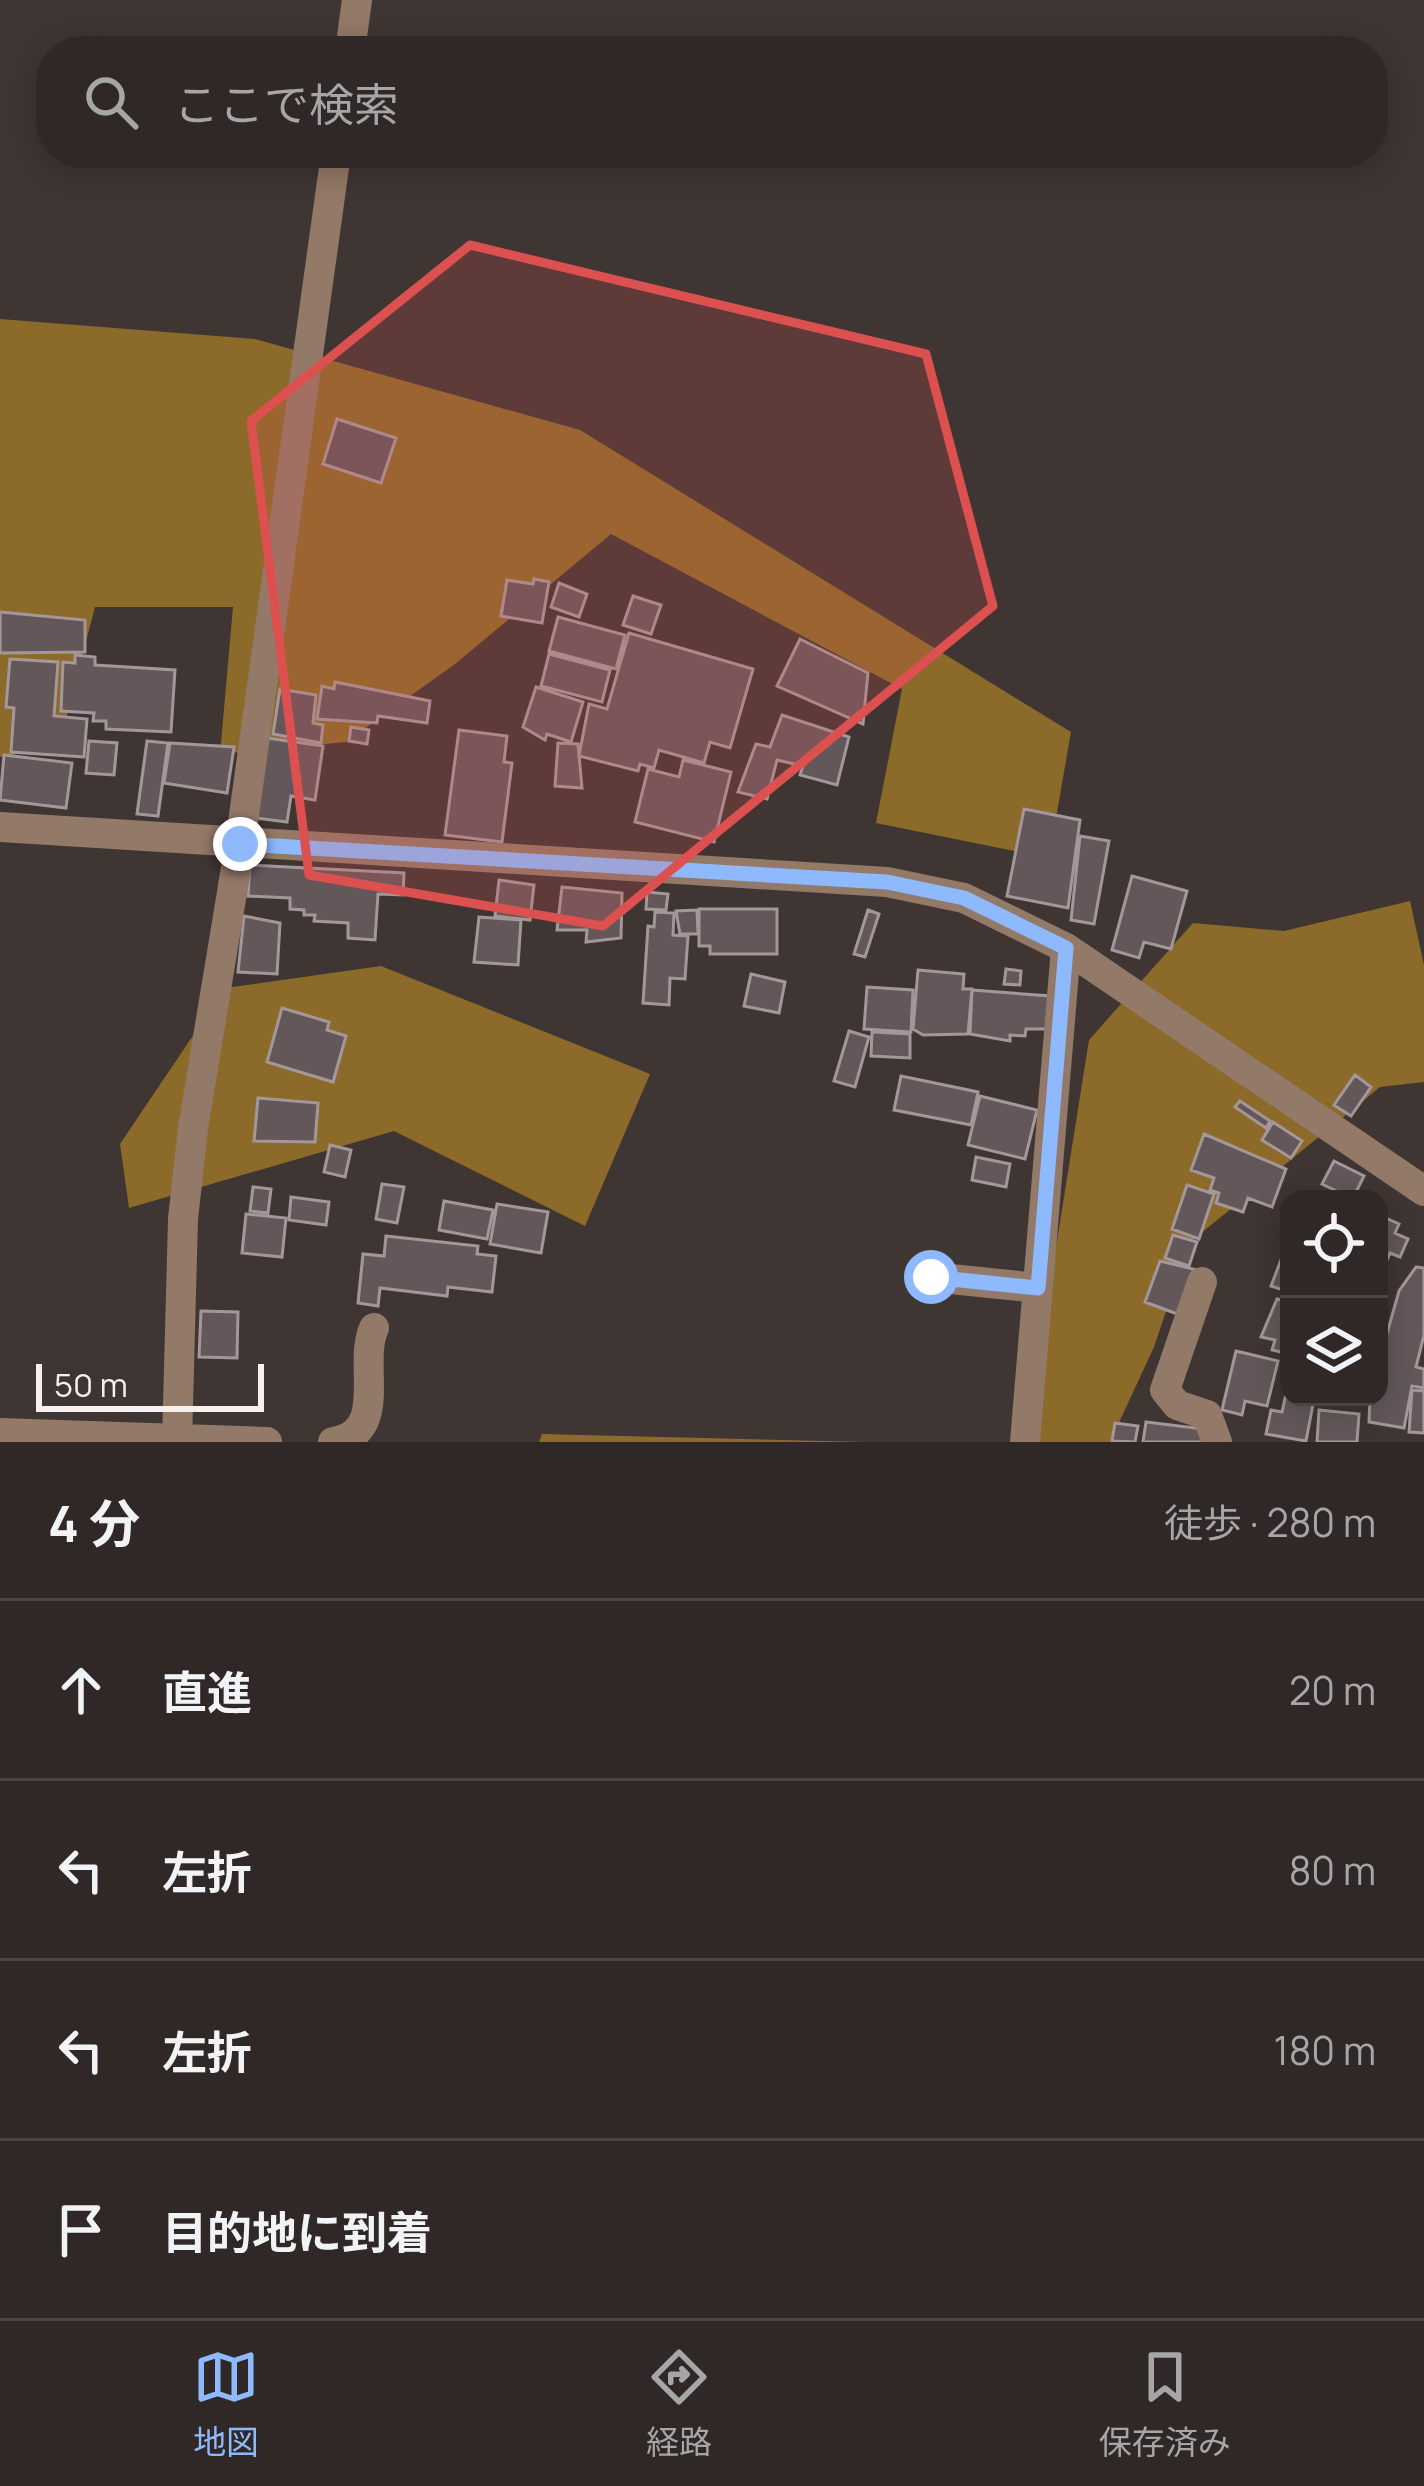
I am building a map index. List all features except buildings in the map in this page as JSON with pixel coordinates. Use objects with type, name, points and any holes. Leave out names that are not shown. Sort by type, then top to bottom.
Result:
[{"type":"street","points":[[352,36],[358,0]]},
{"type":"street","points":[[177,1441],[183,1219],[193,1128],[240,844],[334,168]]},
{"type":"street","points":[[0,827],[887,882],[964,898],[1066,948],[1424,1191]]},
{"type":"street","points":[[1025,1442],[1066,948]]},
{"type":"street","points":[[931,1277],[1038,1288]]},
{"type":"street","points":[[1202,1282],[1165,1390],[1177,1405],[1207,1415],[1217,1442]]},
{"type":"street","points":[[333,1442],[359,1429],[370,1407],[368,1341],[374,1328]]},
{"type":"street","points":[[0,1433],[267,1442]]},
{"type":"highlighted area","points":[[470,245],[926,354],[993,606],[603,926],[309,875],[251,421]]},
{"type":"shaded area","points":[[0,319],[255,339],[580,430],[1071,732],[1049,858],[876,823],[902,689],[611,534],[455,664],[346,742],[220,754],[233,607],[95,607],[59,746],[0,757]]},
{"type":"shaded area","points":[[1410,901],[1424,965],[1424,1082],[1380,1087],[1189,1243],[1154,1347],[1110,1442],[1025,1442],[1089,1040],[1193,923],[1284,931]]},
{"type":"shaded area","points":[[381,966],[650,1074],[585,1226],[394,1131],[129,1208],[120,1144],[225,988]]},
{"type":"shaded area","points":[[542,1434],[866,1442],[539,1442]]},
{"type":"route","points":[[240,844],[887,882],[964,898],[1066,948],[1038,1288],[931,1277]]}]
